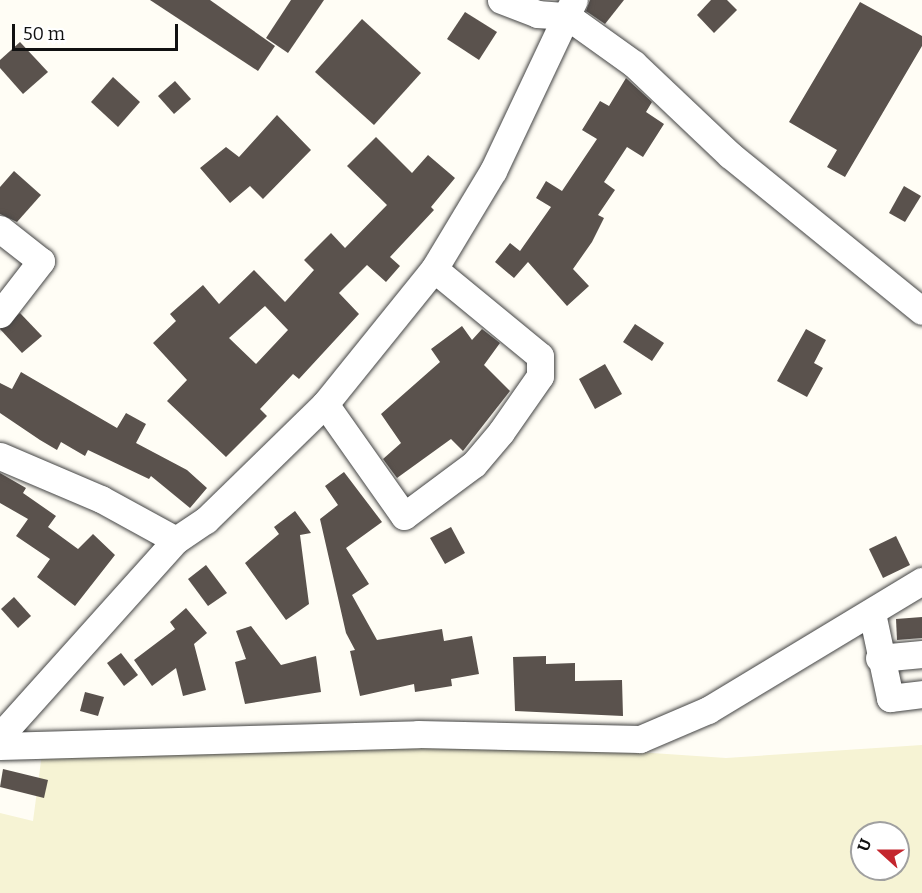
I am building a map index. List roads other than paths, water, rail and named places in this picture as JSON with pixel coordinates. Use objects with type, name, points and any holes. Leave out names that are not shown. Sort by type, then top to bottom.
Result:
[{"type":"street","points":[[501,0],[537,14],[571,8]]},
{"type":"street","points":[[0,736],[177,540],[214,512],[325,404],[435,268],[493,171],[571,8]]},
{"type":"street","points":[[571,8],[730,155],[922,311]]},
{"type":"street","points":[[0,229],[41,261],[0,314]]},
{"type":"street","points":[[325,404],[404,516],[474,464],[501,432],[540,376],[540,356],[435,268]]},
{"type":"street","points":[[0,456],[101,500],[177,540]]},
{"type":"street","points":[[0,746],[418,734],[640,739],[708,710],[922,581]]},
{"type":"street","points":[[872,613],[879,658],[890,698],[922,694]]},
{"type":"street","points":[[879,658],[922,654]]}]
